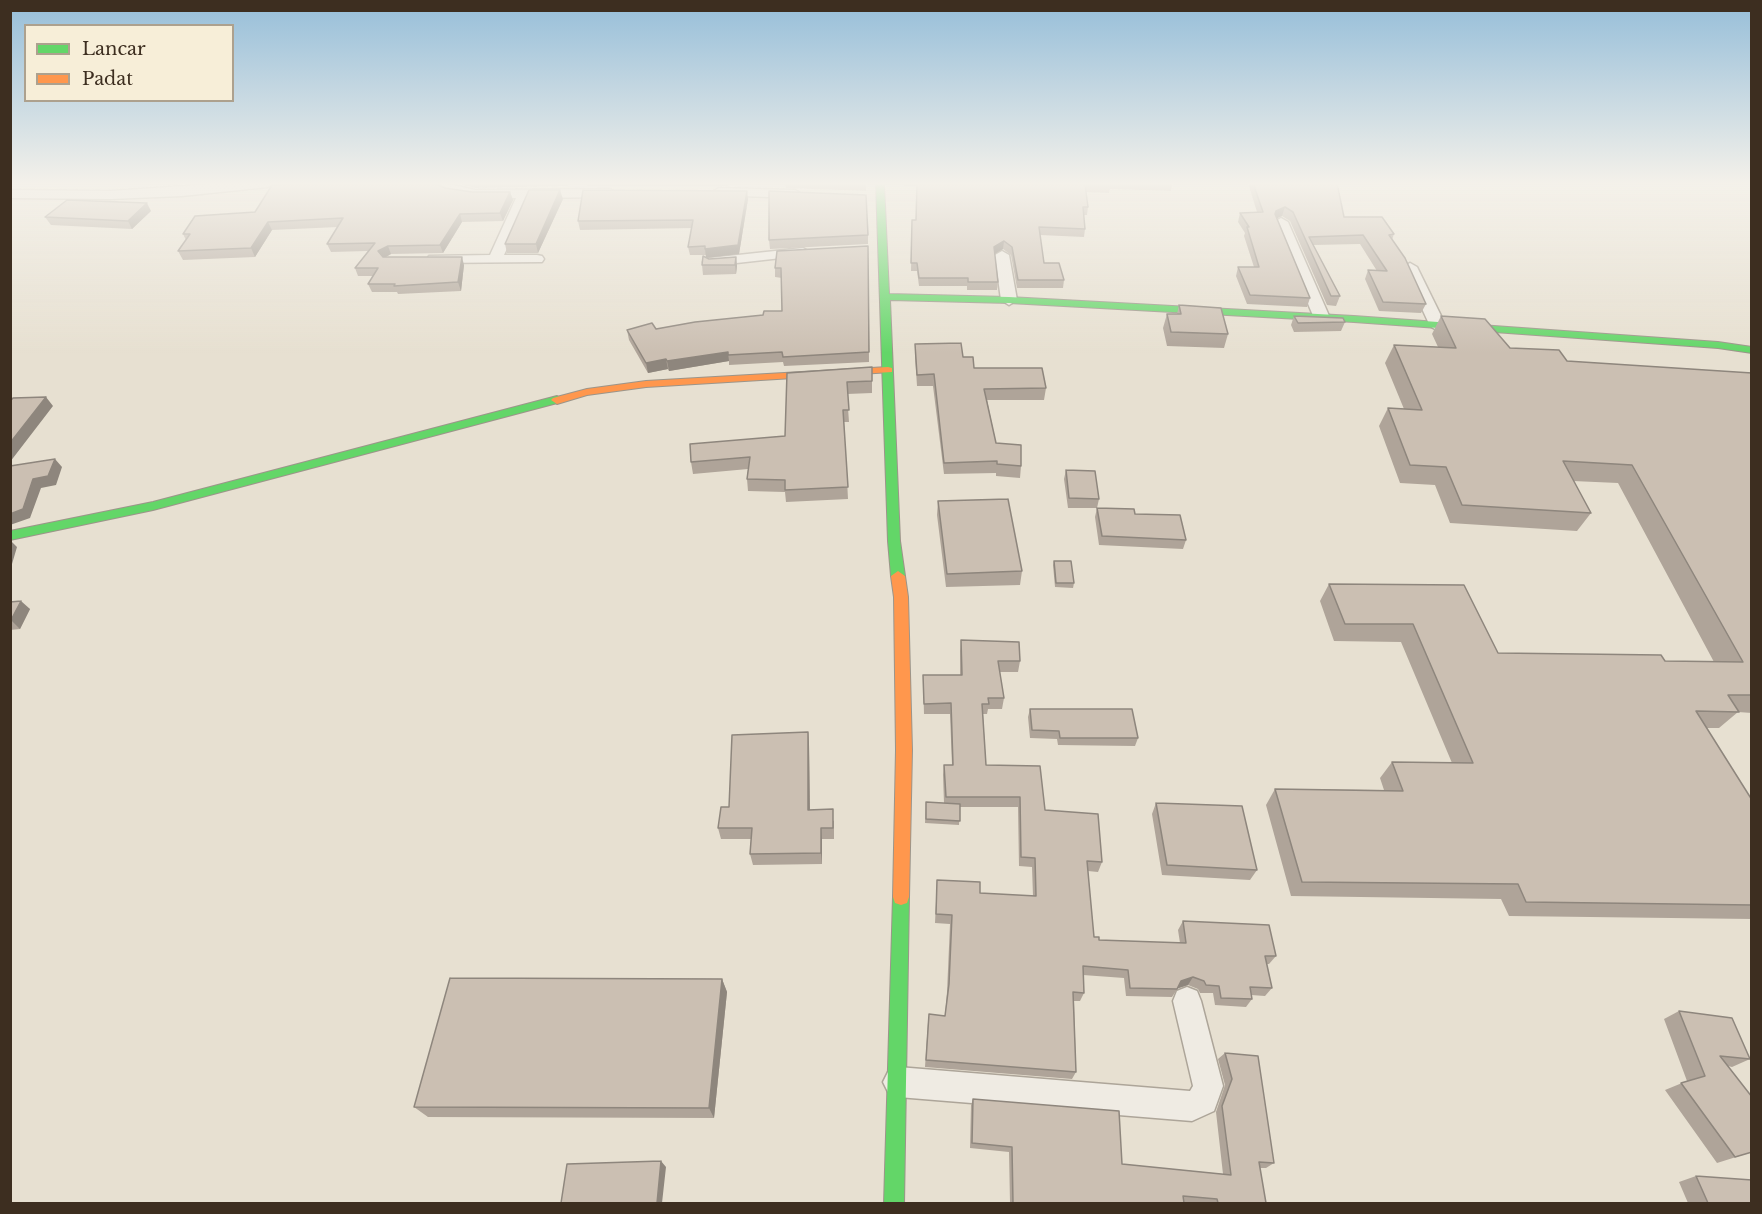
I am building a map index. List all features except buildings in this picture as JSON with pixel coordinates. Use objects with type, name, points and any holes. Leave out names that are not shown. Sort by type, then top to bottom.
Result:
[{"type":"street","points":[[495,259],[504,240]]},
{"type":"street","points":[[876,240],[885,297],[894,541],[900,597],[903,738],[894,1203]]},
{"type":"street","points":[[1289,240],[1322,318]]},
{"type":"street","points":[[710,262],[817,252]]},
{"type":"street","points":[[1002,255],[1009,300]]},
{"type":"street","points":[[414,259],[537,259]]},
{"type":"street","points":[[1410,267],[1438,326]]},
{"type":"street","points":[[885,297],[1009,300],[1322,318],[1718,345],[1752,350]]},
{"type":"street","points":[[10,536],[153,506],[587,392],[646,384],[888,370]]},
{"type":"street","points":[[898,1082],[1192,1106],[1203,1100],[1208,1086],[1187,1001]]},
{"type":"traffic: fast","points":[[882,240],[894,541],[898,576]]},
{"type":"traffic: fast","points":[[885,297],[1009,300],[1354,319],[1718,345],[1752,350]]},
{"type":"traffic: fast","points":[[10,536],[153,506],[557,400]]},
{"type":"traffic: fast","points":[[894,1204],[901,897]]},
{"type":"traffic: slow","points":[[557,400],[587,392],[646,384],[888,370]]},
{"type":"traffic: slow","points":[[898,576],[901,597],[904,750],[901,897]]}]
